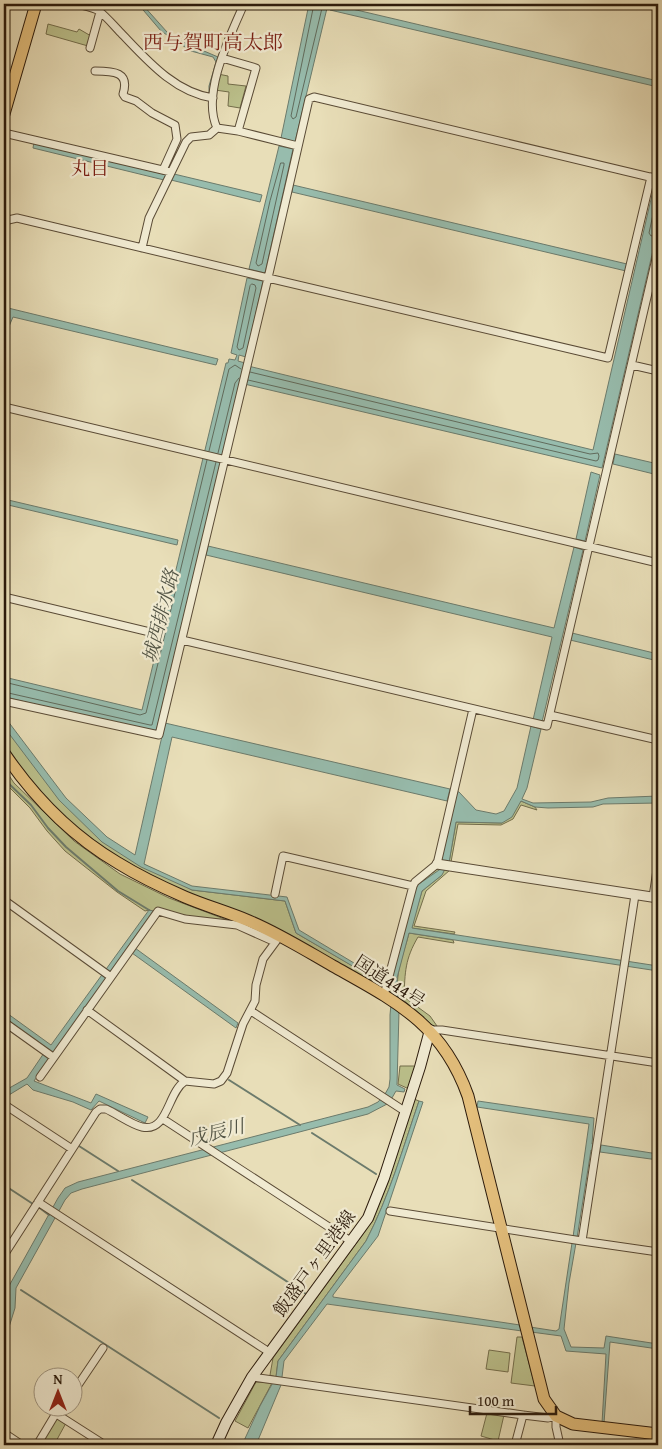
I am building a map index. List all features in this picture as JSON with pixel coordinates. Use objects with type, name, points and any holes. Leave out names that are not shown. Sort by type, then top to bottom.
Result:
[{"type":"highway","points":[[4,114],[9,80],[36,4]]},
{"type":"highway","name":"国道444号","points":[[4,754],[23,780],[48,808],[77,835],[116,863],[186,898],[232,914],[384,995],[406,1009],[430,1030],[442,1045],[462,1079],[468,1096],[544,1399],[556,1416]]},
{"type":"highway","points":[[556,1416],[572,1424],[658,1434]]},
{"type":"main road","name":"飯盛戸ヶ里港線","points":[[216,1445],[252,1377],[368,1218],[375,1203],[406,1112],[430,1030]]},
{"type":"street","points":[[78,4],[99,9],[163,75],[190,90],[213,98]]},
{"type":"street","points":[[217,128],[214,122],[213,98],[216,73],[244,4]]},
{"type":"street","points":[[90,48],[99,9]]},
{"type":"street","points":[[222,58],[256,68],[238,131]]},
{"type":"street","points":[[95,71],[117,73],[124,79],[126,84],[123,94],[125,97],[136,101],[152,113],[175,125],[177,139],[162,170]]},
{"type":"street","points":[[4,220],[17,218],[256,276],[268,278],[608,358],[654,178],[314,97],[309,100],[298,146],[268,278],[243,386],[159,735],[4,701]]},
{"type":"street","points":[[142,248],[149,218],[186,142],[191,137],[209,134],[217,128],[238,131],[298,146]]},
{"type":"street","points":[[4,133],[171,172]]},
{"type":"street","points":[[182,640],[547,726],[658,250]]},
{"type":"street","points":[[632,365],[658,371]]},
{"type":"street","points":[[4,407],[658,563]]},
{"type":"street","points":[[4,597],[154,633]]},
{"type":"street","points":[[384,995],[413,886],[415,882],[437,864],[473,709]]},
{"type":"street","points":[[550,715],[658,740]]},
{"type":"street","points":[[275,894],[283,856],[413,886]]},
{"type":"street","points":[[437,864],[656,898],[658,863]]},
{"type":"street","points":[[582,1241],[635,896]]},
{"type":"street","points":[[4,900],[111,977]]},
{"type":"street","points":[[40,1077],[87,1010],[158,911],[185,919],[237,925],[278,939],[263,959],[256,985],[255,1001],[244,1024],[227,1073],[221,1081],[214,1084],[185,1081],[87,1010]]},
{"type":"street","points":[[251,1011],[406,1112]]},
{"type":"street","points":[[4,1022],[53,1058]]},
{"type":"street","points":[[430,1030],[442,1030],[658,1063]]},
{"type":"street","points":[[4,1255],[96,1112],[106,1110],[142,1128],[152,1127],[163,1118],[174,1091],[185,1081]]},
{"type":"street","points":[[5,1105],[72,1149]]},
{"type":"street","points":[[163,1118],[352,1242]]},
{"type":"street","points":[[37,1205],[49,1209],[269,1352]]},
{"type":"street","points":[[390,1210],[658,1252]]},
{"type":"street","points":[[82,1379],[103,1348]]},
{"type":"street","points":[[252,1377],[522,1415],[548,1418],[556,1416],[556,1428],[560,1445]]},
{"type":"street","points":[[515,1445],[522,1415]]},
{"type":"street","points":[[38,1444],[54,1416]]},
{"type":"street","points":[[60,1416],[105,1445]]},
{"type":"street","points":[[4,1433],[22,1445]]},
{"type":"green space","points":[[48,24],[77,32],[79,29],[91,36],[88,46],[46,34]]},
{"type":"green space","points":[[218,74],[228,76],[228,84],[246,86],[240,108],[228,106],[229,92],[215,90]]},
{"type":"green space","points":[[4,727],[103,842],[192,890],[285,901],[296,933],[379,981],[379,978],[384,977],[382,989],[120,860],[82,833],[47,801],[4,746]]},
{"type":"green space","points":[[4,768],[14,783],[74,841],[120,874],[169,898],[235,923],[188,916],[158,909],[145,911],[117,892],[65,851],[30,808],[4,782]]},
{"type":"green space","points":[[455,790],[449,862],[439,862]]},
{"type":"green space","points":[[521,801],[535,807],[537,810],[521,805],[513,819],[501,825],[458,824],[451,862],[449,862],[456,822],[502,823]]},
{"type":"green space","points":[[440,867],[450,870],[426,891],[414,926],[455,932],[454,934],[411,928],[422,891],[442,875],[416,886],[390,975],[392,993],[390,993],[389,976],[415,885]]},
{"type":"green space","points":[[409,933],[453,940],[454,943],[418,937],[410,952],[406,966],[404,997],[430,1016],[437,1026],[433,1026],[401,998],[398,991],[398,975]]},
{"type":"green space","points":[[400,1066],[415,1066],[409,1089],[398,1084]]},
{"type":"green space","points":[[414,1099],[419,1101],[389,1190],[366,1241],[278,1361],[276,1377],[270,1375],[273,1358],[366,1230],[382,1197]]},
{"type":"green space","points":[[517,1337],[522,1337],[535,1386],[511,1383]]},
{"type":"green space","points":[[489,1350],[510,1353],[508,1372],[486,1369]]},
{"type":"green space","points":[[256,1382],[272,1383],[248,1428],[235,1421]]},
{"type":"green space","points":[[487,1413],[504,1415],[498,1441],[481,1436]]},
{"type":"green space","points":[[57,1417],[66,1423],[54,1445],[47,1445],[41,1441]]},
{"type":"water","points":[[138,4],[142,4],[167,32],[183,42],[218,57],[219,60],[211,95],[209,95],[209,86],[216,62],[213,57],[191,51],[161,31]]},
{"type":"water","points":[[309,4],[328,4],[295,142],[281,138]]},
{"type":"water","points":[[331,4],[658,81],[658,87],[330,10]]},
{"type":"water","points":[[34,142],[167,175],[164,180],[33,148]]},
{"type":"water","points":[[279,146],[293,149],[265,273],[249,269]]},
{"type":"water","points":[[658,169],[658,229],[602,468],[240,383],[156,732],[4,697],[4,677],[142,710],[226,363],[228,363],[229,359],[235,360],[237,355],[231,353],[247,278],[263,281],[246,357],[239,355],[238,361],[245,363],[244,365],[593,450]]},
{"type":"water","points":[[174,174],[262,195],[260,202],[171,180]]},
{"type":"water","points":[[293,185],[627,264],[626,271],[292,192]]},
{"type":"water","points":[[4,307],[218,359],[216,365],[13,317],[4,338],[6,312]]},
{"type":"water","points":[[615,454],[658,464],[658,475],[613,464]]},
{"type":"water","points":[[591,472],[600,475],[585,541],[576,539]]},
{"type":"water","points":[[4,499],[178,540],[177,545],[4,504]]},
{"type":"water","points":[[208,546],[554,628],[574,547],[583,550],[542,722],[533,720],[552,637],[206,555]]},
{"type":"water","points":[[572,633],[658,654],[658,661],[570,640]]},
{"type":"water","points":[[4,716],[66,798],[107,837],[135,855],[165,723],[450,789],[447,801],[172,737],[144,864],[192,886],[287,897],[299,930],[379,978],[378,981],[296,933],[285,901],[192,890],[141,867],[102,842],[59,800],[4,727]]},
{"type":"water","points":[[531,726],[541,729],[527,788],[522,799],[533,803],[591,802],[608,798],[658,796],[658,803],[548,808],[535,807],[521,801],[512,817],[502,823],[456,822],[449,863],[443,862],[441,857],[456,791],[476,810],[496,814],[504,811],[517,788]]},
{"type":"water","points":[[442,868],[445,869],[442,875],[422,891],[412,928],[658,966],[658,971],[409,933],[397,978],[399,1011],[397,1085],[405,1089],[404,1092],[396,1091],[389,1103],[368,1114],[71,1193],[65,1200],[16,1288],[15,1308],[4,1343],[4,1319],[9,1286],[65,1188],[78,1182],[368,1107],[378,1102],[389,1087],[390,1079],[392,993],[390,975],[416,886]]},
{"type":"water","points":[[149,910],[153,911],[34,1081],[91,1103],[96,1094],[148,1117],[145,1123],[99,1101],[91,1110],[73,1102],[33,1090],[27,1084],[4,1098],[4,1091],[27,1078],[46,1050],[4,1019],[4,1011],[51,1045]]},
{"type":"water","points":[[135,948],[238,1023],[236,1028],[132,953]]},
{"type":"water","points":[[419,1101],[423,1102],[378,1236],[333,1297],[520,1325],[522,1331],[327,1304],[284,1361],[281,1385],[256,1445],[242,1445],[276,1377],[278,1361],[366,1241],[389,1190]]},
{"type":"water","points":[[478,1101],[594,1118],[592,1144],[595,1144],[594,1151],[591,1150],[577,1238],[573,1237],[589,1124],[477,1107]]},
{"type":"water","points":[[601,1145],[658,1154],[658,1160],[600,1152]]},
{"type":"water","points":[[572,1243],[576,1243],[564,1329],[571,1347],[604,1348],[606,1336],[658,1344],[658,1349],[610,1342],[604,1423],[602,1423],[606,1354],[566,1351],[561,1336],[531,1332],[530,1327],[556,1331],[559,1329]]},
{"type":"waterway","points":[[4,779],[31,805],[48,828],[66,847],[118,891],[149,910]]},
{"type":"waterway","points":[[229,1080],[300,1125]]},
{"type":"waterway","points":[[312,1133],[376,1174]]},
{"type":"waterway","points":[[79,1146],[118,1171]]},
{"type":"waterway","points":[[132,1180],[306,1294]]},
{"type":"waterway","points":[[4,1185],[33,1204]]},
{"type":"waterway","points":[[37,1206],[49,1215]]},
{"type":"waterway","points":[[21,1290],[219,1418]]},
{"type":"district","name":"西与賀町高太郎","points":[[213,41]]},
{"type":"district","name":"丸目","points":[[90,168]]},
{"type":"water label","name":"城西排水路","points":[[160,616]]},
{"type":"water label","name":"戊辰川","points":[[216,1132]]}]
